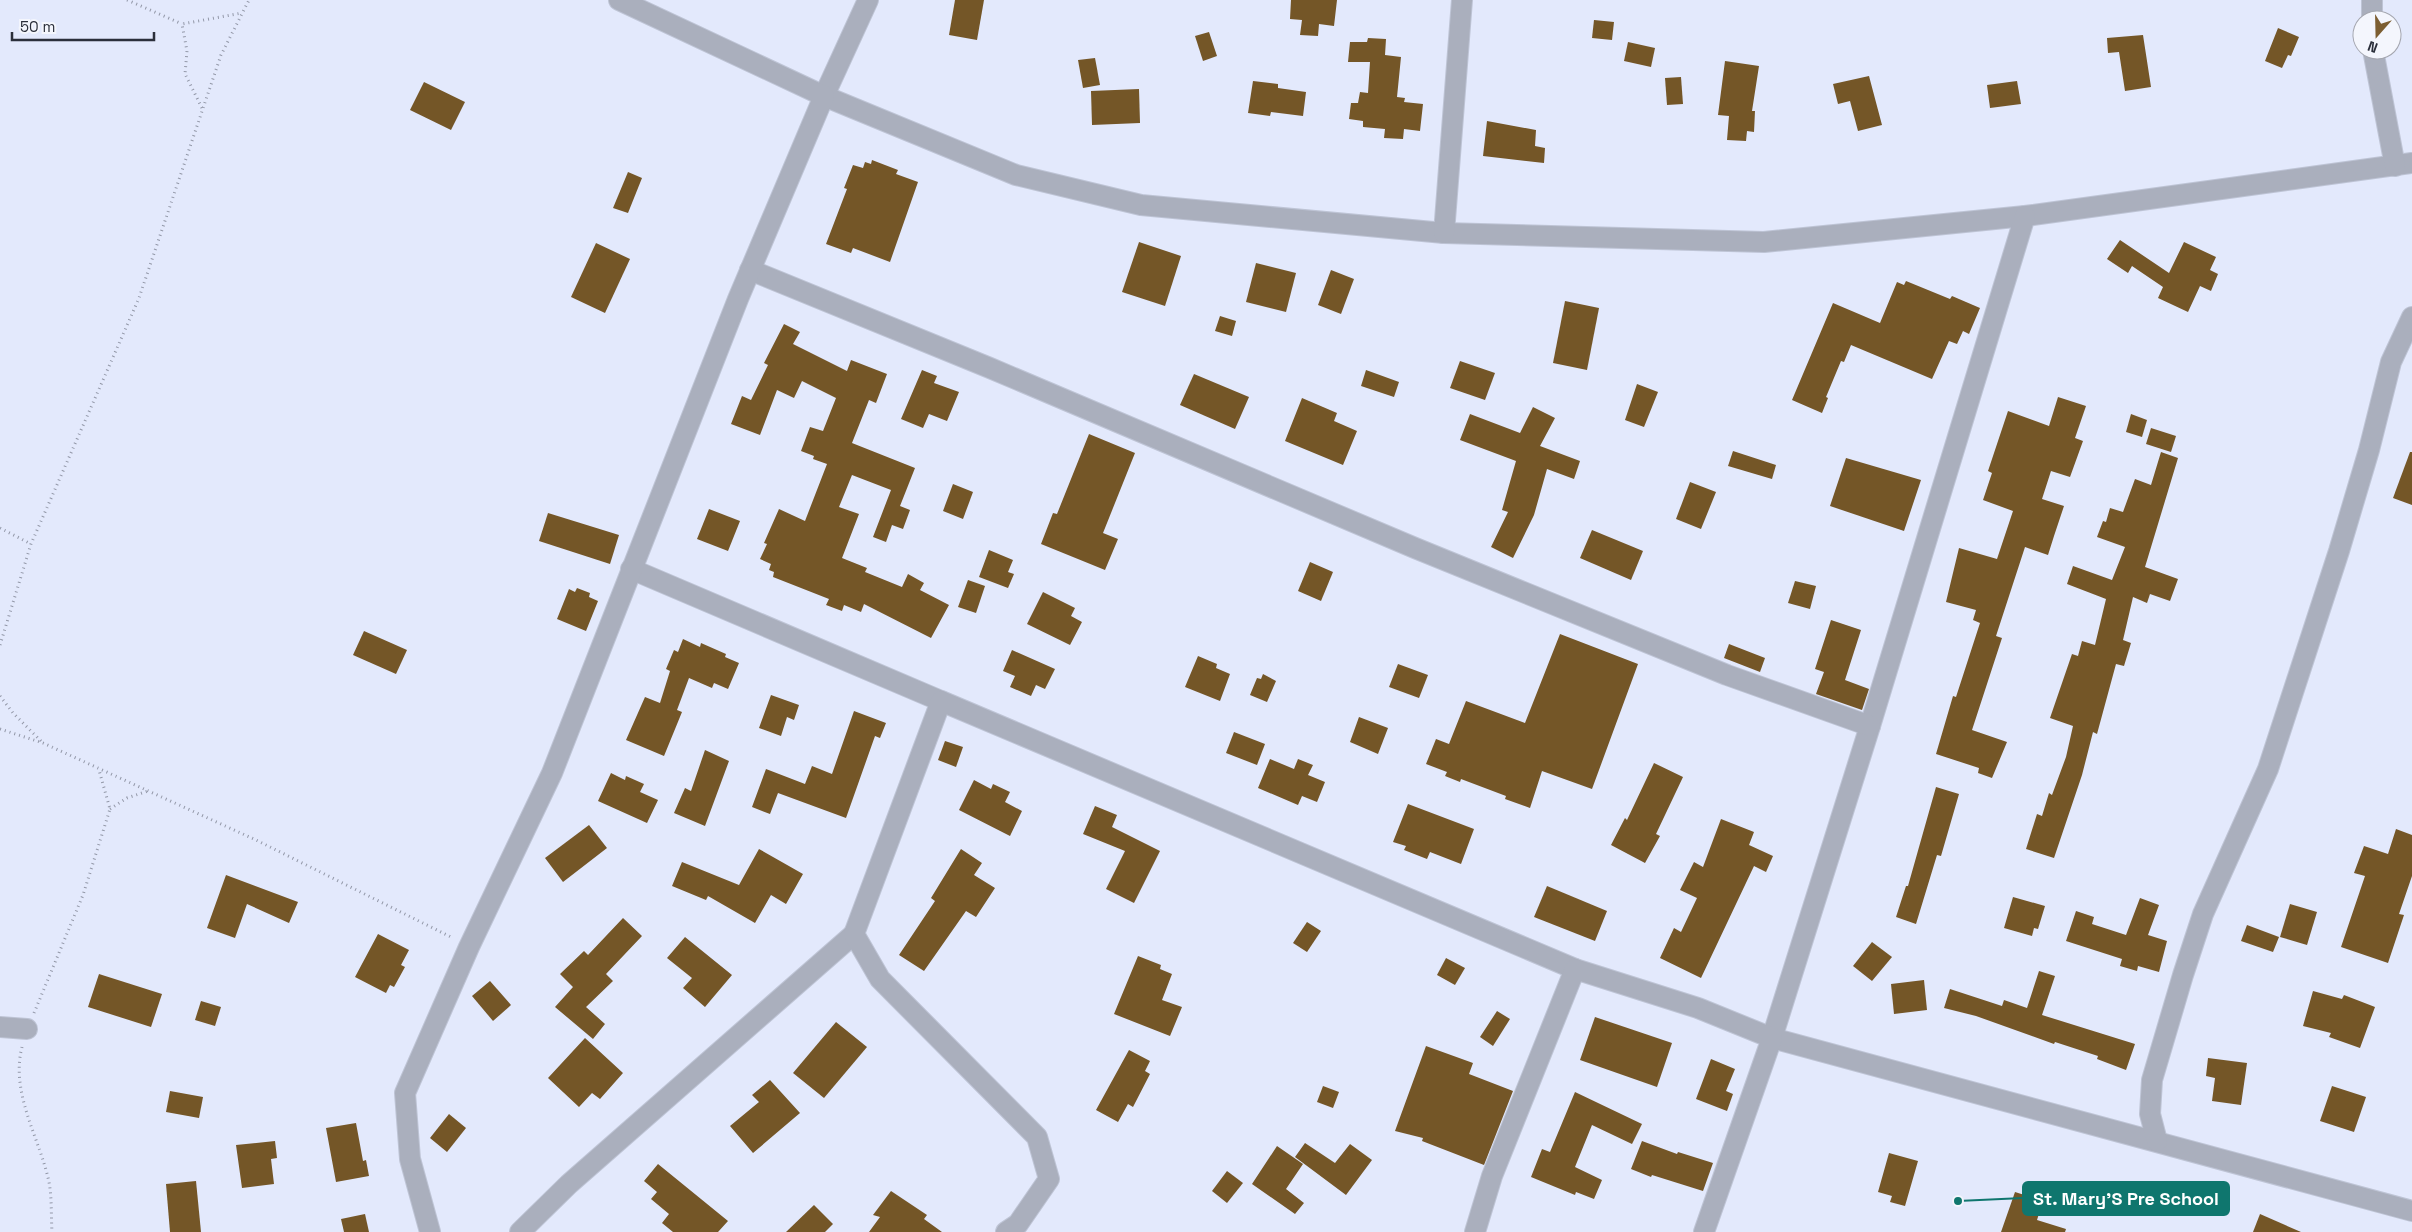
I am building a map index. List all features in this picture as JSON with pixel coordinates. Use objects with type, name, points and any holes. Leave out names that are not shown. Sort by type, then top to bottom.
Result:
[{"type":"street","points":[[619,0],[824,96],[1016,175],[1141,205],[1444,233],[1764,242],[2025,216],[2404,165],[2376,60]]},
{"type":"street","points":[[430,1232],[410,1159],[405,1093],[469,947],[552,774],[750,270],[824,96],[868,0]]},
{"type":"street","points":[[1444,233],[1462,0]]},
{"type":"street","points":[[1704,1232],[1772,1038],[1870,726],[2025,216]]},
{"type":"street","points":[[750,270],[990,368],[1415,548],[1728,675],[1870,726]]},
{"type":"street","points":[[2156,1141],[2150,1114],[2152,1080],[2183,975],[2204,914],[2268,769],[2339,551],[2369,450],[2391,362],[2412,317]]},
{"type":"street","points":[[631,569],[1575,969],[1698,1008],[1772,1038],[2412,1211]]},
{"type":"street","points":[[520,1232],[569,1184],[854,934],[941,700]]},
{"type":"street","points":[[854,934],[880,979],[1037,1138],[1049,1180],[1018,1224],[1006,1232]]},
{"type":"street","points":[[1475,1232],[1492,1176],[1575,969]]},
{"type":"street","points":[[0,1027],[27,1029]]},
{"type":"path","points":[[127,0],[182,24],[243,13]]},
{"type":"path","points":[[0,645],[31,544],[139,298],[188,158],[202,108],[221,55],[249,0]]},
{"type":"path","points":[[182,24],[187,51],[186,74],[202,108]]},
{"type":"path","points":[[0,528],[31,544]]},
{"type":"path","points":[[0,696],[12,713],[43,744]]},
{"type":"path","points":[[0,729],[43,744],[256,840],[469,947]]},
{"type":"path","points":[[52,1232],[49,1182],[22,1091],[19,1057],[27,1029],[84,895],[110,809],[99,769]]},
{"type":"path","points":[[110,809],[127,798],[148,791]]},
{"type":"building","points":[[955,0],[984,0],[977,40],[949,35]]},
{"type":"building","points":[[1291,0],[1337,0],[1334,26],[1319,24],[1318,36],[1300,35],[1302,20],[1290,19]]},
{"type":"building","points":[[1594,20],[1614,22],[1612,40],[1592,38]]},
{"type":"building","points":[[2278,28],[2299,37],[2291,56],[2288,55],[2282,68],[2265,61]]},
{"type":"building","points":[[1209,32],[1217,56],[1203,61],[1195,36]]},
{"type":"building","points":[[2143,35],[2151,87],[2125,91],[2119,52],[2108,53],[2107,38]]},
{"type":"building","points":[[1368,38],[1386,39],[1385,55],[1401,57],[1397,97],[1405,98],[1404,102],[1423,104],[1420,131],[1404,129],[1403,139],[1384,138],[1385,129],[1363,127],[1363,121],[1349,119],[1351,103],[1358,103],[1360,92],[1368,93],[1370,62],[1348,62],[1350,42],[1367,42]]},
{"type":"building","points":[[1628,42],[1655,48],[1651,67],[1624,61]]},
{"type":"building","points":[[1095,58],[1100,85],[1083,88],[1078,60]]},
{"type":"building","points":[[1725,61],[1759,66],[1752,111],[1755,111],[1754,132],[1747,131],[1746,141],[1727,140],[1729,116],[1718,115]]},
{"type":"building","points":[[1869,76],[1882,125],[1858,131],[1850,101],[1838,104],[1833,84]]},
{"type":"building","points":[[1681,77],[1683,104],[1667,105],[1665,78]]},
{"type":"building","points":[[1253,81],[1278,84],[1278,88],[1306,92],[1303,116],[1271,112],[1270,116],[1248,113]]},
{"type":"building","points":[[2017,81],[2021,104],[1990,108],[1987,85]]},
{"type":"building","points":[[424,82],[465,102],[451,130],[410,110]]},
{"type":"building","points":[[1139,89],[1140,123],[1092,125],[1091,91]]},
{"type":"building","points":[[1487,121],[1536,130],[1535,146],[1545,148],[1544,163],[1483,156]]},
{"type":"building","points":[[872,160],[898,170],[896,174],[918,182],[890,262],[853,248],[851,253],[826,244],[847,189],[844,188],[853,165],[863,168],[865,162],[871,164]]},
{"type":"building","points":[[628,172],[642,178],[628,213],[613,208]]},
{"type":"building","points":[[2120,240],[2169,273],[2184,242],[2216,257],[2210,270],[2218,274],[2211,291],[2200,286],[2188,312],[2158,298],[2163,287],[2132,266],[2128,273],[2107,259]]},
{"type":"building","points":[[1139,242],[1181,256],[1165,306],[1122,292]]},
{"type":"building","points":[[596,243],[630,259],[605,313],[571,297]]},
{"type":"building","points":[[1256,263],[1296,273],[1286,312],[1246,302]]},
{"type":"building","points":[[1331,270],[1354,279],[1341,314],[1318,305]]},
{"type":"building","points":[[1906,281],[1950,299],[1952,296],[1980,308],[1969,334],[1963,331],[1957,344],[1949,341],[1932,379],[1851,345],[1844,362],[1841,361],[1826,397],[1828,398],[1822,413],[1792,400],[1833,303],[1880,323],[1897,282],[1904,285]]},
{"type":"building","points":[[1565,301],[1599,308],[1587,370],[1553,363]]},
{"type":"building","points":[[1220,316],[1236,321],[1232,336],[1215,331]]},
{"type":"building","points":[[784,324],[800,332],[793,344],[847,371],[851,360],[887,374],[876,403],[869,400],[852,443],[915,468],[900,506],[910,510],[903,529],[892,525],[886,542],[873,537],[891,490],[852,475],[839,507],[859,514],[842,558],[867,568],[865,572],[902,587],[908,574],[924,583],[920,590],[949,605],[931,638],[864,604],[861,612],[844,605],[842,611],[826,605],[829,599],[773,577],[774,572],[769,570],[771,564],[760,559],[767,544],[764,543],[779,509],[805,521],[827,464],[813,459],[814,456],[801,451],[810,427],[823,431],[836,398],[802,381],[794,398],[777,390],[760,435],[731,424],[742,396],[751,400],[768,365],[764,363]]},
{"type":"building","points":[[1460,361],[1495,373],[1485,400],[1450,388]]},
{"type":"building","points":[[922,370],[937,376],[934,383],[959,392],[947,421],[929,414],[923,428],[901,419]]},
{"type":"building","points":[[1366,370],[1399,382],[1394,397],[1361,386]]},
{"type":"building","points":[[1194,374],[1249,397],[1235,429],[1180,405]]},
{"type":"building","points":[[1637,384],[1658,392],[1644,427],[1625,420]]},
{"type":"building","points":[[2058,397],[2086,406],[2075,438],[2083,441],[2070,477],[2051,471],[2042,499],[2064,506],[2048,555],[2025,547],[1996,636],[2002,638],[1972,730],[2007,742],[1992,778],[1978,773],[1979,768],[1936,754],[1953,696],[1956,697],[1980,623],[1973,620],[1976,610],[1946,602],[1959,548],[1997,559],[2013,511],[1983,500],[1992,473],[1988,471],[2008,411],[2049,426]]},
{"type":"building","points":[[1302,398],[1337,413],[1334,421],[1357,431],[1343,465],[1285,441]]},
{"type":"building","points":[[1533,407],[1555,418],[1540,446],[1580,461],[1574,479],[1547,469],[1534,515],[1513,558],[1491,547],[1508,512],[1502,510],[1516,461],[1460,440],[1470,414],[1520,433]]},
{"type":"building","points":[[2131,414],[2147,420],[2142,437],[2126,432]]},
{"type":"building","points":[[2151,428],[2176,436],[2171,452],[2146,444]]},
{"type":"building","points":[[1089,434],[1135,453],[1103,533],[1118,539],[1105,570],[1041,544],[1053,513],[1057,514]]},
{"type":"building","points":[[1733,451],[1776,465],[1772,479],[1728,466]]},
{"type":"building","points":[[2161,452],[2178,458],[2145,567],[2178,579],[2170,601],[2150,594],[2147,603],[2133,597],[2123,640],[2131,643],[2124,666],[2116,664],[2097,734],[2093,732],[2082,775],[2054,858],[2026,849],[2037,814],[2042,816],[2049,793],[2052,795],[2066,757],[2073,726],[2050,718],[2072,654],[2078,656],[2082,641],[2095,645],[2106,599],[2067,584],[2073,566],[2112,580],[2125,547],[2097,537],[2103,521],[2106,522],[2110,508],[2123,512],[2135,479],[2151,485]]},
{"type":"building","points":[[2410,452],[2412,452],[2412,505],[2393,498]]},
{"type":"building","points":[[1846,458],[1921,480],[1904,531],[1830,506]]},
{"type":"building","points":[[1690,482],[1716,492],[1701,529],[1676,519]]},
{"type":"building","points":[[953,484],[973,492],[963,519],[943,511]]},
{"type":"building","points":[[709,509],[740,521],[728,551],[697,539]]},
{"type":"building","points":[[548,513],[619,535],[610,564],[539,541]]},
{"type":"building","points":[[1592,530],[1643,551],[1631,580],[1580,558]]},
{"type":"building","points":[[989,550],[1013,560],[1008,572],[1014,574],[1008,588],[979,577]]},
{"type":"building","points":[[1310,562],[1333,572],[1321,601],[1298,591]]},
{"type":"building","points":[[968,580],[985,586],[976,613],[958,607]]},
{"type":"building","points":[[1795,581],[1816,586],[1810,609],[1788,603]]},
{"type":"building","points":[[577,588],[590,593],[589,597],[598,601],[586,631],[557,619],[569,589],[575,592]]},
{"type":"building","points":[[1043,592],[1075,608],[1071,616],[1082,622],[1070,645],[1027,624]]},
{"type":"building","points":[[1831,620],[1861,630],[1845,680],[1869,689],[1862,710],[1816,694],[1824,672],[1815,669]]},
{"type":"building","points":[[364,631],[407,650],[396,674],[353,655]]},
{"type":"building","points":[[1560,634],[1638,664],[1592,789],[1542,771],[1530,808],[1505,799],[1506,796],[1461,779],[1460,782],[1445,776],[1447,772],[1426,764],[1436,739],[1449,744],[1466,701],[1525,723]]},
{"type":"building","points":[[683,639],[700,647],[701,643],[726,654],[725,657],[739,663],[728,689],[714,683],[712,688],[689,678],[677,710],[682,712],[664,756],[626,740],[645,697],[660,703],[670,671],[666,669],[674,650],[678,652]]},
{"type":"building","points":[[1729,644],[1765,658],[1760,672],[1724,658]]},
{"type":"building","points":[[1012,650],[1055,669],[1045,689],[1036,685],[1031,696],[1010,687],[1015,676],[1003,671]]},
{"type":"building","points":[[1198,656],[1217,664],[1216,668],[1230,674],[1220,701],[1185,687]]},
{"type":"building","points":[[1398,664],[1428,675],[1419,698],[1389,687]]},
{"type":"building","points":[[1263,674],[1276,681],[1267,702],[1250,695],[1257,678],[1261,679]]},
{"type":"building","points":[[771,695],[799,705],[794,720],[787,717],[781,736],[759,728]]},
{"type":"building","points":[[854,711],[886,723],[880,738],[875,736],[846,818],[778,793],[770,814],[752,807],[766,769],[805,784],[812,766],[832,774]]},
{"type":"building","points":[[1359,717],[1388,728],[1378,754],[1350,742]]},
{"type":"building","points":[[1234,732],[1265,744],[1257,765],[1226,753]]},
{"type":"building","points":[[945,741],[963,747],[956,767],[938,760]]},
{"type":"building","points":[[705,750],[729,761],[705,826],[674,813],[685,788],[691,791]]},
{"type":"building","points":[[1270,759],[1294,769],[1298,759],[1313,765],[1308,775],[1325,782],[1317,802],[1302,796],[1298,805],[1258,788]]},
{"type":"building","points":[[1654,763],[1683,777],[1656,834],[1660,836],[1645,863],[1611,845],[1625,818],[1627,820]]},
{"type":"building","points":[[611,773],[625,780],[626,776],[644,784],[640,792],[658,800],[647,823],[598,801]]},
{"type":"building","points":[[974,780],[991,789],[993,784],[1010,792],[1005,802],[1022,811],[1010,836],[959,810]]},
{"type":"building","points":[[1936,787],[1959,794],[1941,856],[1937,855],[1916,924],[1896,917],[1906,886],[1908,886]]},
{"type":"building","points":[[1408,804],[1474,829],[1461,864],[1430,852],[1427,859],[1404,850],[1406,846],[1393,842]]},
{"type":"building","points":[[1095,806],[1117,815],[1112,827],[1160,851],[1134,903],[1106,889],[1125,851],[1083,834]]},
{"type":"building","points":[[1721,819],[1754,832],[1749,845],[1773,856],[1766,872],[1754,866],[1701,978],[1660,958],[1674,928],[1681,932],[1697,898],[1680,890],[1694,862],[1703,867]]},
{"type":"building","points":[[589,825],[607,848],[563,882],[545,858]]},
{"type":"building","points":[[2396,829],[2412,835],[2412,876],[2399,914],[2404,915],[2388,963],[2341,947],[2365,876],[2354,873],[2364,846],[2388,854]]},
{"type":"building","points":[[759,849],[803,874],[786,904],[771,895],[755,923],[708,896],[706,900],[672,886],[682,862],[739,885]]},
{"type":"building","points":[[961,849],[982,863],[974,875],[995,888],[976,917],[966,911],[924,971],[899,955],[935,901],[931,898]]},
{"type":"building","points":[[226,875],[298,902],[289,923],[247,904],[235,938],[207,928]]},
{"type":"building","points":[[1547,886],[1607,911],[1595,941],[1534,917]]},
{"type":"building","points":[[2013,897],[2045,906],[2038,929],[2034,928],[2032,936],[2004,928]]},
{"type":"building","points":[[2140,898],[2159,905],[2148,935],[2167,941],[2159,972],[2138,966],[2137,971],[2120,966],[2122,959],[2066,941],[2076,911],[2094,917],[2092,924],[2126,935]]},
{"type":"building","points":[[2290,904],[2317,912],[2307,945],[2280,937]]},
{"type":"building","points":[[623,918],[642,936],[606,974],[613,981],[586,1007],[605,1024],[593,1039],[555,1007],[573,987],[560,974],[584,951],[588,955]]},
{"type":"building","points":[[1307,922],[1321,931],[1307,952],[1293,943]]},
{"type":"building","points":[[2247,925],[2279,937],[2273,952],[2241,941]]},
{"type":"building","points":[[378,934],[409,950],[401,965],[405,967],[394,987],[390,985],[386,993],[355,977]]},
{"type":"building","points":[[685,937],[732,975],[705,1007],[683,988],[692,978],[667,958]]},
{"type":"building","points":[[1872,942],[1892,957],[1872,981],[1853,966]]},
{"type":"building","points":[[1138,956],[1161,965],[1160,969],[1172,974],[1162,1000],[1182,1007],[1170,1036],[1114,1014]]},
{"type":"building","points":[[1446,958],[1465,968],[1455,985],[1437,975]]},
{"type":"building","points":[[2039,971],[2055,976],[2042,1015],[2135,1044],[2126,1070],[2097,1059],[2098,1056],[2055,1042],[2054,1044],[1976,1016],[1944,1008],[1950,989],[2002,1006],[2004,1000],[2027,1008]]},
{"type":"building","points":[[99,974],[162,994],[151,1027],[88,1007]]},
{"type":"building","points":[[1924,980],[1927,1010],[1894,1014],[1891,984]]},
{"type":"building","points":[[490,981],[511,1005],[493,1021],[472,996]]},
{"type":"building","points":[[2313,991],[2342,999],[2344,995],[2375,1007],[2360,1048],[2329,1037],[2331,1033],[2303,1026]]},
{"type":"building","points":[[201,1001],[221,1007],[215,1026],[195,1020]]},
{"type":"building","points":[[1497,1011],[1510,1019],[1493,1046],[1480,1037]]},
{"type":"building","points":[[1595,1017],[1672,1043],[1657,1087],[1580,1060]]},
{"type":"building","points":[[836,1022],[867,1047],[824,1098],[793,1073]]},
{"type":"building","points":[[585,1038],[623,1073],[600,1099],[592,1093],[579,1107],[548,1078]]},
{"type":"building","points":[[1426,1046],[1473,1063],[1469,1074],[1513,1091],[1484,1165],[1422,1141],[1423,1138],[1395,1131]]},
{"type":"building","points":[[1129,1050],[1150,1061],[1145,1071],[1150,1074],[1133,1107],[1128,1104],[1118,1122],[1096,1110]]},
{"type":"building","points":[[2208,1058],[2247,1063],[2241,1105],[2212,1101],[2215,1078],[2206,1076]]},
{"type":"building","points":[[1711,1059],[1735,1069],[1726,1091],[1733,1094],[1727,1111],[1696,1099]]},
{"type":"building","points":[[770,1080],[800,1113],[753,1153],[730,1126],[759,1102],[752,1095]]},
{"type":"building","points":[[1323,1086],[1339,1092],[1333,1108],[1317,1102]]},
{"type":"building","points":[[2332,1086],[2366,1097],[2354,1132],[2320,1121]]},
{"type":"building","points":[[170,1091],[203,1097],[199,1118],[166,1112]]},
{"type":"building","points":[[1575,1092],[1642,1124],[1632,1144],[1592,1125],[1575,1167],[1602,1180],[1594,1199],[1576,1192],[1575,1195],[1531,1177],[1542,1149],[1550,1152]]},
{"type":"building","points":[[449,1114],[466,1128],[447,1152],[430,1138]]},
{"type":"building","points":[[356,1123],[363,1161],[366,1160],[369,1176],[336,1182],[326,1128]]},
{"type":"building","points":[[275,1141],[277,1158],[271,1159],[274,1184],[242,1188],[236,1145]]},
{"type":"building","points":[[1642,1141],[1677,1154],[1678,1152],[1713,1163],[1703,1191],[1652,1175],[1651,1177],[1631,1169]]},
{"type":"building","points":[[1305,1143],[1335,1163],[1350,1144],[1372,1160],[1346,1195],[1295,1157]]},
{"type":"building","points":[[1277,1146],[1303,1164],[1286,1189],[1304,1203],[1295,1214],[1252,1184]]},
{"type":"building","points":[[1889,1153],[1918,1161],[1905,1206],[1890,1202],[1892,1196],[1878,1192]]},
{"type":"building","points":[[658,1164],[728,1221],[718,1232],[673,1232],[662,1223],[669,1214],[651,1199],[657,1192],[644,1181]]},
{"type":"building","points":[[1227,1171],[1243,1183],[1227,1203],[1212,1191]]},
{"type":"building","points":[[196,1181],[201,1232],[170,1232],[166,1184]]},
{"type":"building","points":[[891,1191],[927,1215],[924,1219],[942,1232],[869,1232],[880,1217],[873,1215]]},
{"type":"building","points":[[2015,1192],[2043,1201],[2037,1220],[2066,1229],[2065,1232],[2001,1232]]},
{"type":"building","points":[[814,1205],[833,1224],[825,1232],[786,1232]]},
{"type":"building","points":[[365,1214],[369,1232],[344,1232],[341,1219]]},
{"type":"building","points":[[2260,1214],[2301,1232],[2253,1232]]},
{"type":"place","name":"St. Mary'S Pre School","points":[[1958,1201]]}]
